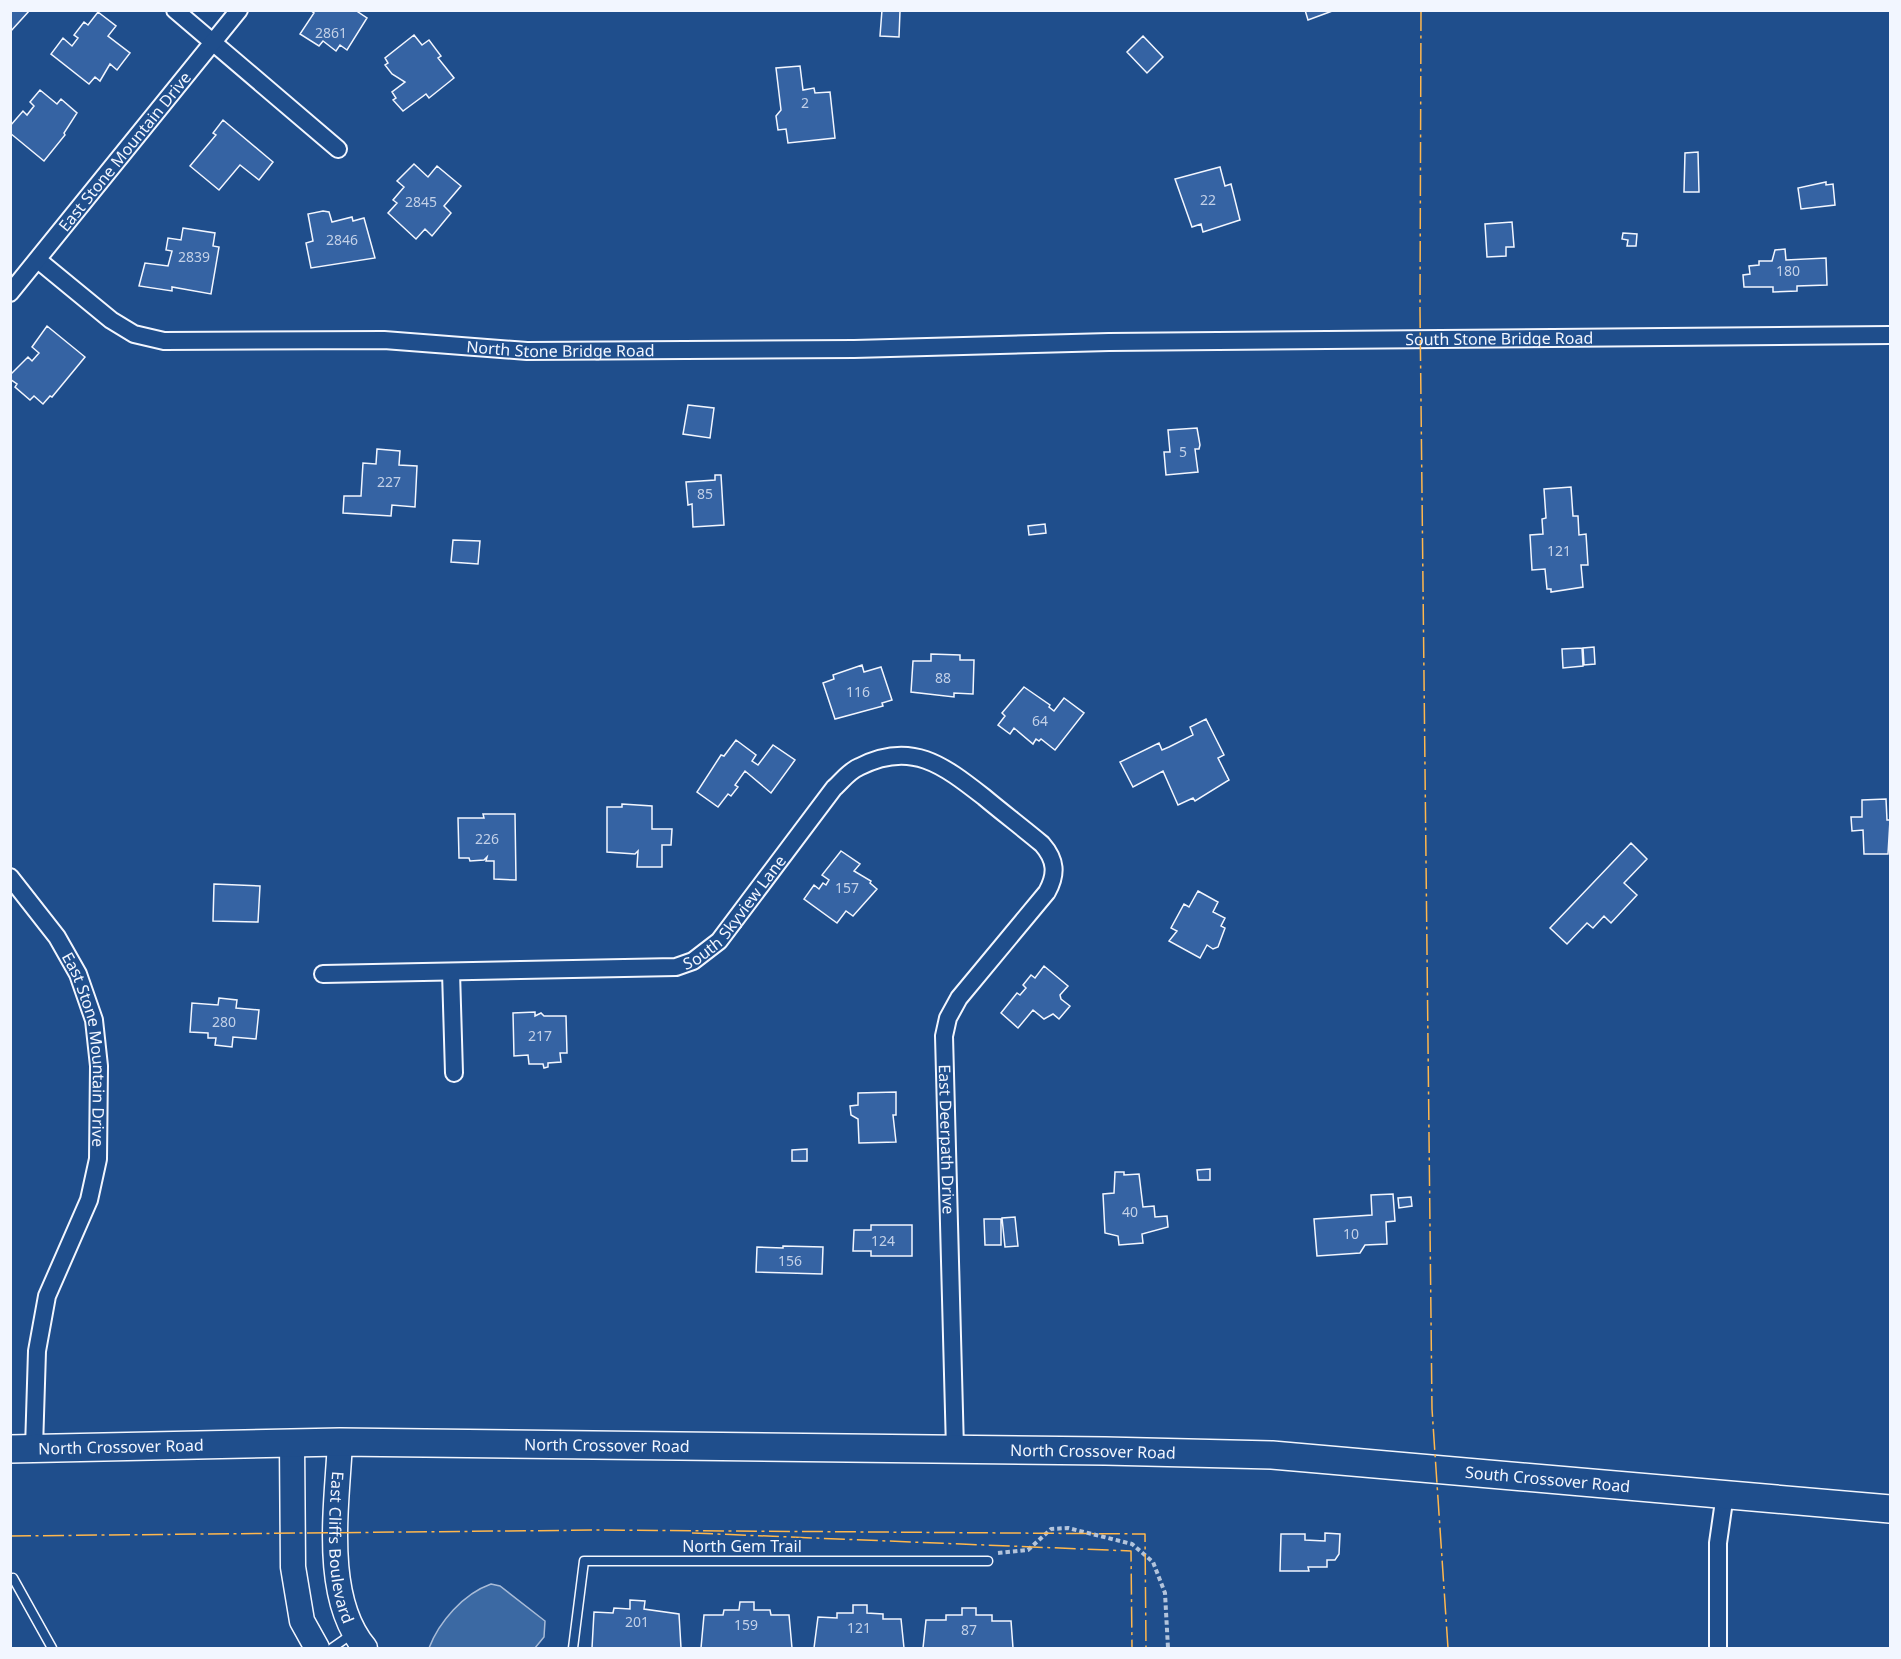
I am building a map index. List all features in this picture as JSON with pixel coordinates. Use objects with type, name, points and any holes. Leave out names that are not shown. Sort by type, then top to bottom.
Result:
[{"type":"main road","name":"North Crossover Road","points":[[22,1448],[340,1442],[1203,1453]]},
{"type":"main road","name":"South Crossover Road","points":[[1203,1453],[1361,1461],[1890,1509]]},
{"type":"street","points":[[175,10],[338,149]]},
{"type":"street","name":"East Stone Mountain Drive","points":[[10,293],[239,10]]},
{"type":"street","name":"North Stone Bridge Road","points":[[38,260],[111,320],[135,334],[164,341],[384,340],[527,351],[855,349],[1109,342]]},
{"type":"street","name":"South Stone Bridge Road","points":[[1109,342],[1890,335]]},
{"type":"street","name":"South Skyview Lane","points":[[323,974],[657,968],[676,967],[693,961],[719,941],[834,788],[856,768],[885,756],[913,755],[935,762],[955,774],[1042,844],[1051,854],[1054,867]]},
{"type":"street","name":"East Deerpath Drive","points":[[955,1449],[944,1036],[948,1018],[959,998],[1047,892],[1053,880],[1054,867]]},
{"type":"street","name":"East Stone Mountain Drive","points":[[10,877],[57,937],[78,974],[94,1020],[99,1066],[98,1159],[89,1200],[47,1296],[22,1448]]},
{"type":"street","points":[[451,972],[454,1073]]},
{"type":"street","name":"East Cliffs Boulevard","points":[[340,1442],[335,1537],[341,1602],[359,1641]]},
{"type":"street","points":[[292,1443],[293,1567],[302,1620],[316,1648]]},
{"type":"street","points":[[1718,1648],[1718,1543],[1725,1494]]},
{"type":"lane","name":"North Gem Trail","points":[[573,1648],[584,1561],[988,1561]]},
{"type":"lane","points":[[13,1578],[52,1648]]},
{"type":"lane","points":[[332,1648],[359,1641]]},
{"type":"path","points":[[988,1561],[998,1553],[1028,1550],[1051,1529],[1068,1528],[1132,1544],[1153,1562],[1165,1593],[1168,1648]]},
{"type":"water","points":[[491,1584],[500,1586],[545,1621],[544,1637],[535,1648],[429,1648],[439,1628],[453,1610],[471,1595]]},
{"type":"building","points":[[10,10],[30,10],[10,32]]},
{"type":"building","points":[[310,10],[355,10],[367,18],[347,50],[340,45],[336,51],[323,41],[319,46],[300,34],[314,13]]},
{"type":"building","points":[[882,10],[900,11],[899,37],[880,36]]},
{"type":"building","points":[[1305,10],[1335,10],[1308,20]]},
{"type":"building","points":[[98,12],[116,26],[108,36],[130,53],[117,70],[110,64],[100,81],[95,77],[89,84],[51,54],[63,38],[72,46],[78,38],[74,35],[84,22],[88,25]]},
{"type":"building","points":[[414,35],[422,45],[429,40],[441,56],[438,58],[454,78],[429,98],[426,94],[403,111],[393,100],[396,98],[392,92],[405,82],[392,74],[385,65],[388,63],[385,58]]},
{"type":"building","points":[[1143,36],[1163,57],[1147,73],[1127,52]]},
{"type":"building","points":[[800,66],[803,90],[814,88],[815,93],[830,92],[835,138],[788,143],[786,129],[778,130],[776,116],[781,110],[776,68]]},
{"type":"building","points":[[40,90],[57,104],[61,99],[77,113],[64,133],[65,135],[44,161],[10,133],[10,126],[23,111],[27,115],[34,106],[30,102]]},
{"type":"building","points":[[223,120],[273,162],[259,180],[240,165],[219,190],[190,166],[216,135],[213,133]]},
{"type":"building","points":[[1698,152],[1699,192],[1684,192],[1685,153]]},
{"type":"building","points":[[414,164],[428,177],[437,166],[461,186],[444,206],[451,213],[432,236],[425,229],[416,239],[388,213],[397,203],[393,200],[404,187],[397,181]]},
{"type":"building","points":[[1220,167],[1225,186],[1231,184],[1240,220],[1203,232],[1201,224],[1192,227],[1175,179]]},
{"type":"building","points":[[1826,182],[1826,185],[1833,184],[1835,205],[1801,209],[1798,188]]},
{"type":"building","points":[[329,212],[332,222],[352,217],[353,221],[364,218],[375,258],[311,268],[306,243],[313,241],[308,214]]},
{"type":"building","points":[[1512,222],[1514,247],[1506,247],[1506,256],[1487,257],[1485,224]]},
{"type":"building","points":[[183,228],[215,233],[213,246],[219,247],[211,294],[172,287],[172,291],[139,286],[145,263],[168,266],[172,251],[166,250],[168,238],[181,240]]},
{"type":"building","points":[[1623,233],[1637,234],[1636,246],[1627,246],[1628,240],[1622,239]]},
{"type":"building","points":[[1785,249],[1786,260],[1826,258],[1827,285],[1797,286],[1797,291],[1773,292],[1773,287],[1744,287],[1743,275],[1750,274],[1749,266],[1759,265],[1759,261],[1772,261],[1775,250]]},
{"type":"building","points":[[47,326],[85,357],[52,397],[50,396],[43,404],[34,396],[30,400],[15,387],[17,384],[10,379],[10,375],[28,357],[32,361],[39,353],[32,347]]},
{"type":"building","points":[[688,405],[714,408],[710,438],[683,434]]},
{"type":"building","points":[[1197,428],[1200,445],[1199,449],[1195,449],[1198,472],[1166,475],[1164,452],[1170,452],[1168,430]]},
{"type":"building","points":[[377,449],[400,451],[399,465],[417,466],[415,507],[392,505],[391,516],[343,513],[344,496],[361,496],[363,463],[376,464]]},
{"type":"building","points":[[715,475],[721,475],[724,525],[693,527],[692,504],[688,505],[686,482],[715,480]]},
{"type":"building","points":[[1571,487],[1573,516],[1578,516],[1579,535],[1586,534],[1588,565],[1581,565],[1583,587],[1551,592],[1551,589],[1547,589],[1545,569],[1532,570],[1530,535],[1543,534],[1542,519],[1546,518],[1544,489]]},
{"type":"building","points":[[1045,524],[1046,533],[1029,535],[1028,526]]},
{"type":"building","points":[[453,540],[480,541],[478,564],[451,562]]},
{"type":"building","points":[[1594,647],[1595,664],[1584,665],[1583,648]]},
{"type":"building","points":[[1582,648],[1583,666],[1563,668],[1562,649]]},
{"type":"building","points":[[931,654],[960,655],[960,660],[974,660],[973,694],[954,693],[954,697],[911,692],[913,661],[931,661]]},
{"type":"building","points":[[862,665],[864,672],[881,667],[892,700],[882,703],[883,706],[835,719],[823,683],[834,679],[833,675]]},
{"type":"building","points":[[1024,687],[1050,705],[1049,707],[1054,711],[1064,698],[1084,713],[1055,750],[1041,739],[1039,741],[1036,739],[1033,744],[1014,728],[1010,734],[998,725],[1005,716],[1002,713]]},
{"type":"building","points":[[1206,719],[1224,755],[1218,758],[1229,780],[1195,801],[1193,798],[1178,805],[1163,771],[1133,787],[1120,762],[1159,743],[1162,750],[1193,735],[1190,727]]},
{"type":"building","points":[[736,740],[756,755],[752,761],[758,765],[773,745],[795,760],[771,793],[745,771],[735,785],[738,787],[731,796],[728,794],[718,807],[697,792],[721,755],[724,756]]},
{"type":"building","points":[[1886,799],[1887,820],[1890,820],[1888,854],[1864,854],[1863,830],[1852,831],[1851,817],[1862,817],[1862,800]]},
{"type":"building","points":[[622,804],[652,806],[652,829],[672,829],[671,845],[662,845],[662,867],[637,867],[638,851],[635,854],[607,852],[607,807],[622,807]]},
{"type":"building","points":[[483,814],[515,814],[516,880],[494,879],[494,861],[486,861],[487,857],[484,860],[470,861],[469,858],[459,858],[458,818],[484,818]]},
{"type":"building","points":[[1631,843],[1647,859],[1624,883],[1637,895],[1611,923],[1604,916],[1593,928],[1587,923],[1567,944],[1550,928]]},
{"type":"building","points":[[841,851],[860,864],[854,871],[871,881],[870,883],[877,889],[853,916],[846,911],[837,923],[804,899],[814,885],[819,889],[823,883],[826,885],[829,880],[822,875]]},
{"type":"building","points":[[214,884],[260,886],[258,922],[213,921]]},
{"type":"building","points":[[1198,891],[1218,902],[1213,912],[1225,918],[1221,926],[1225,928],[1218,947],[1213,949],[1207,945],[1200,958],[1169,941],[1177,931],[1171,928],[1184,904],[1189,907]]},
{"type":"building","points":[[1044,966],[1068,986],[1060,995],[1061,999],[1070,1006],[1059,1019],[1053,1014],[1044,1019],[1033,1010],[1018,1028],[1001,1013],[1017,993],[1020,995],[1026,988],[1023,985],[1031,975],[1035,978]]},
{"type":"building","points":[[219,998],[237,1000],[236,1008],[259,1010],[256,1039],[233,1037],[232,1047],[215,1045],[216,1038],[208,1038],[208,1033],[190,1032],[192,1003],[218,1005]]},
{"type":"building","points":[[535,1012],[535,1016],[541,1013],[544,1016],[566,1016],[567,1053],[560,1053],[561,1062],[548,1063],[548,1067],[544,1068],[543,1064],[529,1064],[528,1055],[514,1056],[513,1013]]},
{"type":"building","points":[[896,1092],[896,1115],[893,1115],[896,1142],[859,1143],[858,1119],[851,1115],[850,1106],[858,1105],[858,1093]]},
{"type":"building","points":[[807,1149],[807,1161],[792,1161],[792,1150]]},
{"type":"building","points":[[1210,1169],[1210,1180],[1198,1180],[1197,1170]]},
{"type":"building","points":[[1115,1172],[1124,1172],[1124,1175],[1139,1174],[1143,1207],[1154,1206],[1155,1217],[1167,1216],[1168,1227],[1142,1234],[1143,1243],[1119,1245],[1118,1236],[1105,1233],[1103,1194],[1114,1193]]},
{"type":"building","points":[[1393,1194],[1395,1221],[1386,1222],[1387,1244],[1365,1245],[1360,1253],[1317,1256],[1314,1219],[1372,1215],[1371,1195]]},
{"type":"building","points":[[1411,1197],[1412,1206],[1399,1208],[1398,1198]]},
{"type":"building","points":[[1015,1217],[1018,1246],[1005,1247],[1002,1218]]},
{"type":"building","points":[[984,1219],[1001,1219],[1001,1245],[985,1245]]},
{"type":"building","points":[[871,1225],[912,1225],[912,1256],[871,1256],[871,1251],[853,1251],[854,1230],[871,1230]]},
{"type":"building","points":[[783,1246],[823,1247],[822,1274],[756,1272],[757,1247],[783,1248]]},
{"type":"building","points":[[1325,1533],[1340,1534],[1339,1554],[1335,1560],[1327,1560],[1327,1567],[1308,1567],[1309,1571],[1280,1571],[1281,1534],[1305,1534],[1305,1540],[1325,1541]]},
{"type":"building","points":[[630,1600],[645,1601],[644,1609],[679,1614],[681,1648],[592,1648],[594,1612],[613,1613],[614,1608],[630,1609]]},
{"type":"building","points":[[740,1602],[754,1602],[754,1610],[770,1610],[771,1615],[789,1615],[792,1648],[701,1648],[704,1615],[723,1615],[724,1610],[739,1610]]},
{"type":"building","points":[[853,1605],[867,1605],[867,1613],[883,1614],[883,1619],[901,1619],[904,1648],[814,1648],[818,1617],[837,1618],[837,1613],[853,1613]]},
{"type":"building","points":[[962,1608],[976,1608],[976,1615],[992,1615],[992,1621],[1011,1621],[1013,1648],[923,1648],[926,1620],[946,1620],[946,1615],[962,1615]]},
{"type":"power","points":[[1421,10],[1420,310],[1432,1409],[1448,1648]]},
{"type":"power","points":[[10,1536],[604,1530],[1145,1534],[1146,1648]]},
{"type":"power","points":[[692,1533],[1131,1551],[1132,1648]]}]
